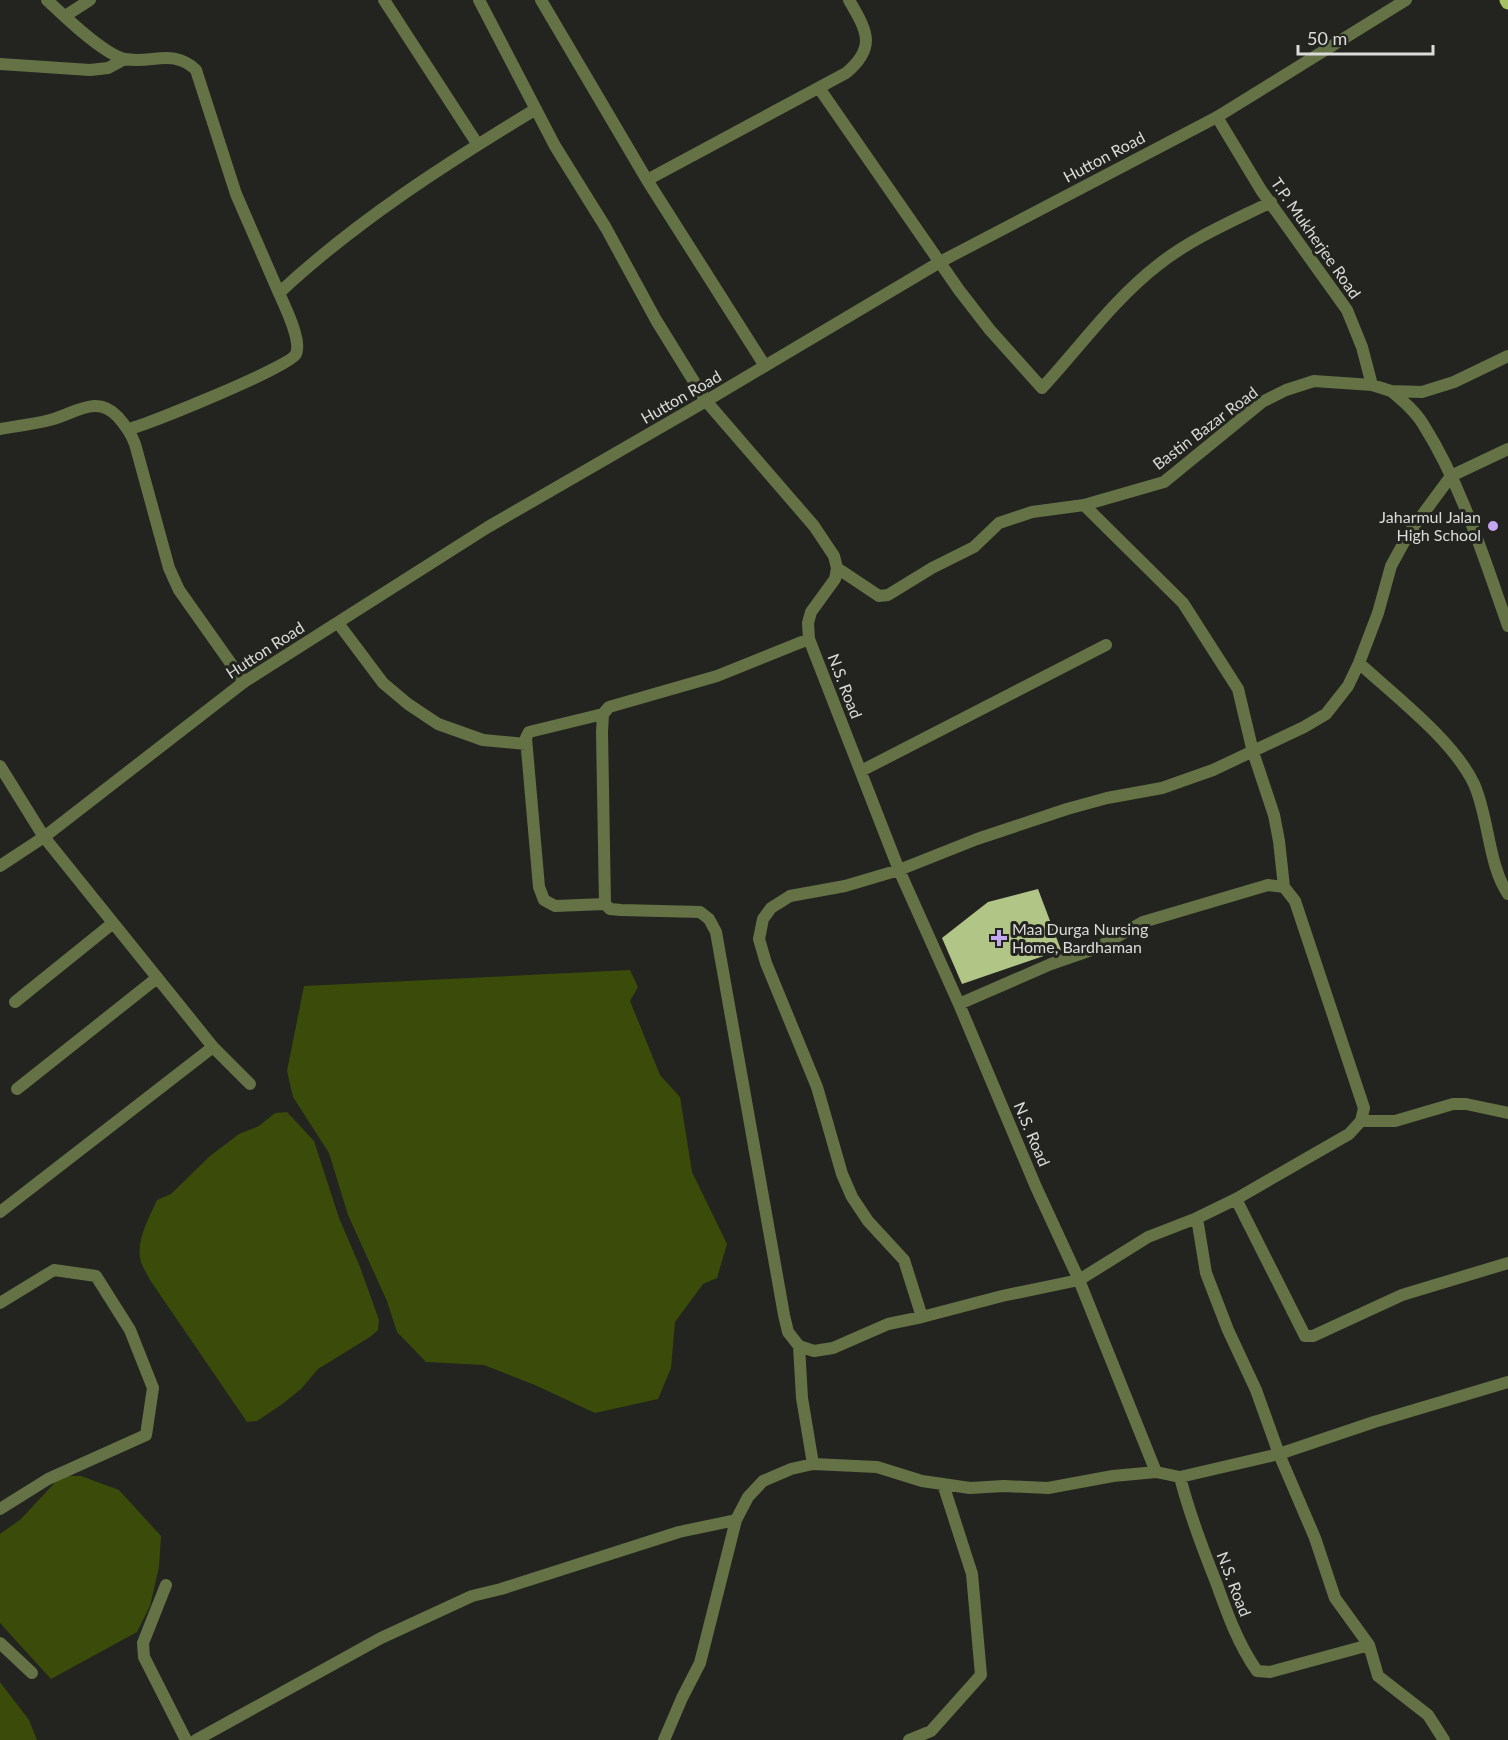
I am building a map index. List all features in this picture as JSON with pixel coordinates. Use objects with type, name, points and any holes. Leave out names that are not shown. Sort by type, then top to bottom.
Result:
[{"type":"street","points":[[48,0],[99,45],[125,59]]},
{"type":"street","points":[[65,16],[90,0]]},
{"type":"street","points":[[384,0],[478,145]]},
{"type":"street","points":[[478,0],[555,146],[606,228],[656,320],[706,401],[828,545],[837,568]]},
{"type":"street","points":[[541,0],[647,180],[765,366]]},
{"type":"street","points":[[647,180],[846,73],[859,62],[867,44],[865,28],[849,0]]},
{"type":"street","name":"Hutton Road","points":[[0,866],[44,837],[244,682],[488,527],[940,262],[1217,117],[1406,0]]},
{"type":"street","points":[[0,64],[90,70],[108,68],[125,59],[177,58],[187,61],[196,70],[236,194],[297,340],[298,346],[292,359],[260,376],[129,429]]},
{"type":"street","points":[[819,88],[990,330],[1042,388],[1132,287],[1160,263],[1188,245],[1270,202]]},
{"type":"street","points":[[279,293],[307,267],[397,199],[537,109]]},
{"type":"street","name":"T.P. Mukherjee Road","points":[[1217,117],[1270,202],[1347,310],[1362,346],[1372,385]]},
{"type":"street","name":"Bastin Bazar Road","points":[[837,568],[879,596],[888,595],[932,568],[974,547],[999,523],[1032,512],[1083,505],[1164,482],[1262,402],[1286,390],[1314,381],[1372,385],[1392,391],[1422,392],[1443,386],[1508,356]]},
{"type":"street","points":[[1392,391],[1409,406],[1422,423],[1451,476],[1479,544],[1508,626]]},
{"type":"street","points":[[0,429],[51,420],[92,405],[102,405],[112,411],[129,429],[169,568],[179,590],[244,682]]},
{"type":"street","points":[[922,1317],[904,1260],[868,1221],[852,1197],[842,1174],[817,1087],[766,963],[759,939],[763,919],[771,908],[790,896],[845,886],[899,870],[977,839],[1058,812],[1107,798],[1162,788],[1213,770],[1305,727],[1326,714],[1348,686],[1359,663],[1378,613],[1391,566],[1409,533],[1451,476],[1508,449]]},
{"type":"street","points":[[809,639],[717,676],[609,707],[603,714],[529,732],[526,744],[539,887],[544,900],[555,906],[604,904],[610,909],[621,910],[700,912],[709,919],[716,932],[784,1315],[788,1332],[799,1346],[814,1351],[833,1348],[888,1324],[1079,1280],[1148,1237],[1197,1218],[1236,1199],[1349,1134],[1361,1121],[1364,1108],[1326,989],[1295,901],[1284,887],[1280,841],[1274,815],[1253,752],[1238,689],[1183,603],[1083,505]]},
{"type":"street","name":"N.S. Road","points":[[837,568],[835,579],[811,612],[808,623],[809,639],[899,870],[959,1004],[1036,1187],[1079,1280],[1156,1472]]},
{"type":"street","points":[[338,623],[383,683],[408,704],[438,724],[483,740],[526,744]]},
{"type":"street","points":[[861,771],[1106,645]]},
{"type":"street","points":[[1359,663],[1433,732],[1459,760],[1473,783],[1481,805],[1500,882],[1508,894]]},
{"type":"street","points":[[603,714],[604,904]]},
{"type":"street","points":[[0,766],[44,837],[213,1047],[250,1084]]},
{"type":"street","points":[[959,1004],[1051,964],[1097,948],[1143,922],[1268,885],[1284,887]]},
{"type":"street","points":[[15,1002],[113,923]]},
{"type":"street","points":[[17,1089],[157,978]]},
{"type":"street","points":[[0,1212],[213,1047]]},
{"type":"street","points":[[1361,1121],[1395,1121],[1453,1104],[1466,1104],[1508,1113]]},
{"type":"street","points":[[1236,1199],[1305,1336],[1312,1336],[1402,1295],[1508,1263]]},
{"type":"street","points":[[1197,1218],[1206,1273],[1315,1538],[1335,1598],[1370,1645],[1378,1676],[1428,1715],[1444,1740]]},
{"type":"street","points":[[0,1303],[54,1270],[96,1276],[130,1330],[153,1388],[146,1435],[48,1479],[0,1509]]},
{"type":"street","points":[[799,1346],[802,1398],[813,1464]]},
{"type":"street","points":[[664,1740],[700,1663],[736,1520],[748,1497],[764,1481],[791,1469],[813,1464],[876,1467],[922,1481],[970,1488],[1004,1486],[1048,1488],[1113,1476],[1156,1472],[1180,1477],[1279,1454],[1374,1422],[1508,1382]]},
{"type":"street","name":"N.S. Road","points":[[1180,1477],[1188,1510],[1234,1630],[1257,1671],[1270,1672],[1370,1645]]},
{"type":"street","points":[[909,1740],[931,1731],[981,1675],[972,1574],[943,1484]]},
{"type":"street","points":[[196,1740],[381,1638],[465,1599],[679,1532],[736,1520]]},
{"type":"street","points":[[166,1585],[143,1643],[144,1657],[186,1740]]},
{"type":"street","points":[[0,1643],[32,1673]]},
{"type":"shaded area","points":[[630,970],[638,987],[630,1001],[660,1075],[680,1097],[692,1172],[727,1244],[717,1278],[703,1284],[675,1322],[671,1368],[658,1399],[595,1413],[535,1385],[484,1365],[426,1362],[397,1332],[387,1301],[348,1215],[329,1153],[293,1097],[287,1071],[304,986]]},
{"type":"shaded area","points":[[287,1112],[314,1141],[339,1218],[379,1320],[378,1330],[318,1369],[301,1389],[281,1405],[257,1421],[247,1422],[150,1280],[141,1262],[141,1238],[157,1200],[171,1194],[210,1156],[239,1134],[259,1126],[275,1113]]},
{"type":"shaded area","points":[[61,1476],[81,1476],[119,1490],[161,1536],[159,1567],[150,1606],[137,1632],[51,1679],[0,1623],[0,1534],[21,1519]]},
{"type":"shaded area","points":[[0,1682],[29,1720],[37,1740],[0,1740]]},
{"type":"building","points":[[1038,889],[1061,950],[962,984],[942,938],[988,902]]},
{"type":"place","name":"Jaharmul Jalan High School","points":[[1493,526]]},
{"type":"place","name":"Maa Durga Nursing Home, Bardhaman","points":[[999,938]]}]
